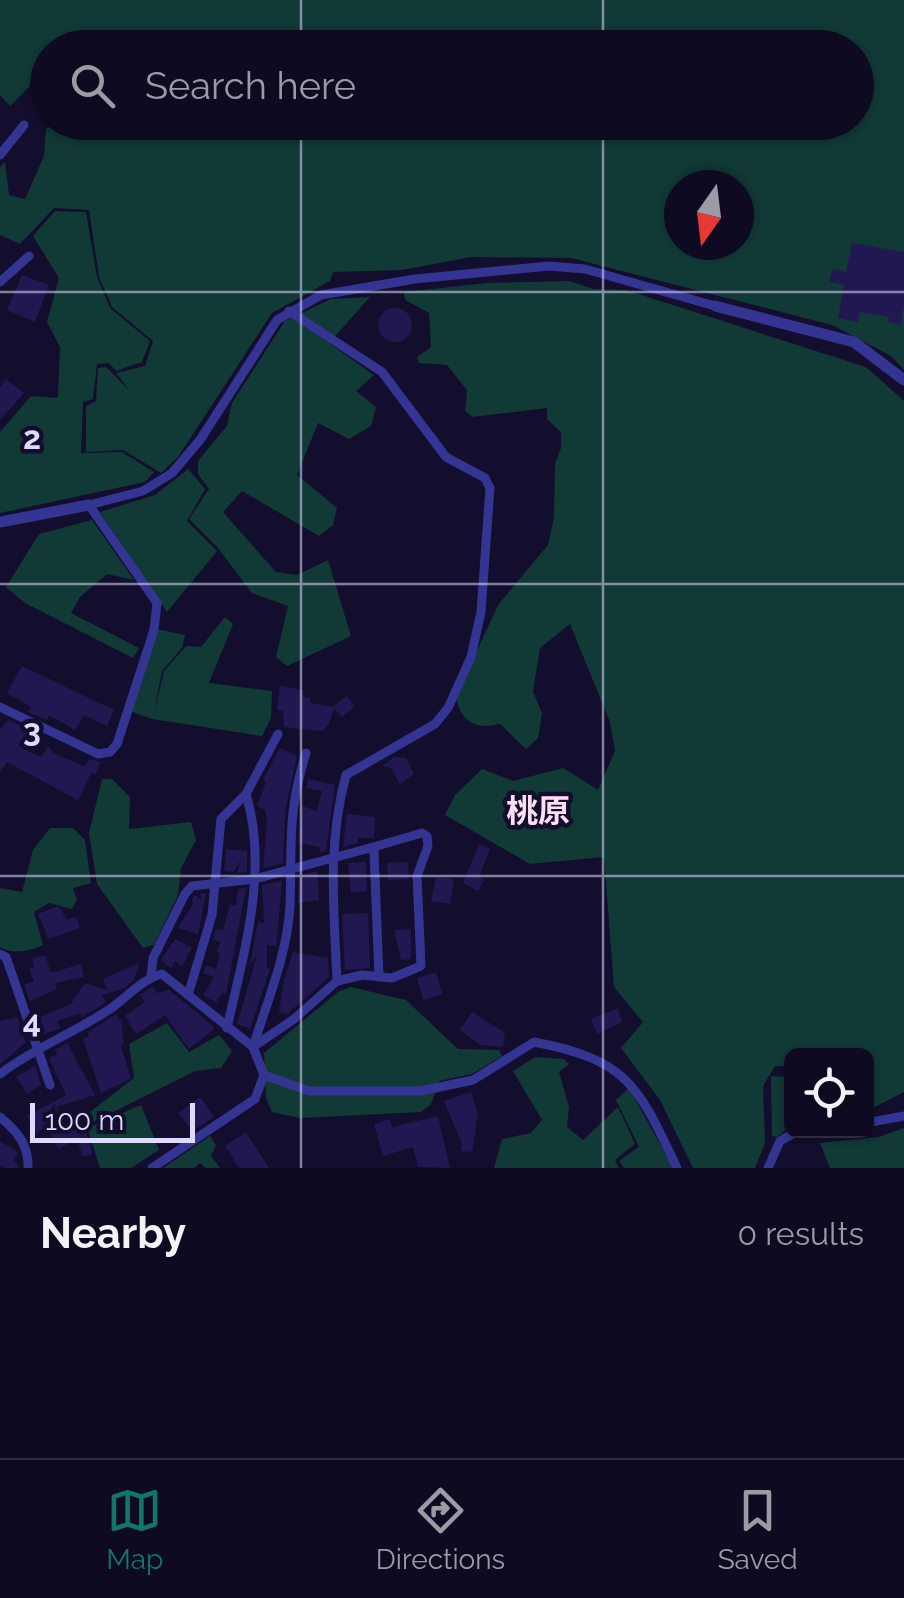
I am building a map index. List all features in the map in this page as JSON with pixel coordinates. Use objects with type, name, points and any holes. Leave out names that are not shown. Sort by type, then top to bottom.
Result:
[{"type":"street","points":[[0,155],[24,125]]},
{"type":"street","points":[[0,282],[29,256]]},
{"type":"street","points":[[0,522],[143,491],[172,473],[200,440],[278,320],[320,295],[362,288],[549,266],[586,269],[854,342],[904,380]]},
{"type":"street","points":[[289,311],[382,372],[446,458],[484,478],[490,488],[481,612],[471,657],[448,708],[435,724],[346,775],[334,822],[332,856],[337,981]]},
{"type":"street","points":[[0,707],[98,754],[110,752],[116,744],[154,630],[157,603],[89,505]]},
{"type":"street","points":[[188,995],[212,915],[221,819],[246,794],[278,734]]},
{"type":"street","points":[[253,1046],[278,966],[290,908],[291,808],[306,753]]},
{"type":"street","points":[[228,1028],[255,879],[252,815],[246,794]]},
{"type":"street","points":[[151,977],[153,958],[192,886],[255,879],[422,833],[427,836],[428,846],[417,876],[422,966],[403,975],[337,981],[294,1020],[253,1046]]},
{"type":"street","points":[[370,848],[374,852],[379,977]]},
{"type":"street","points":[[0,954],[6,957],[50,1084]]},
{"type":"street","points":[[0,1074],[38,1048],[110,1009],[151,977],[162,974],[253,1046],[264,1075],[255,1098],[152,1168]]},
{"type":"street","points":[[264,1075],[309,1091],[421,1091],[472,1080],[534,1042],[559,1047],[613,1068],[626,1079],[647,1104],[677,1168]]},
{"type":"street","points":[[874,1122],[904,1116]]},
{"type":"street","points":[[0,1117],[17,1131],[28,1156],[28,1168]]},
{"type":"street","points":[[768,1168],[780,1141],[785,1138]]},
{"type":"green space","points":[[0,0],[904,0],[904,370],[891,356],[832,325],[571,258],[471,257],[402,270],[333,272],[330,281],[272,313],[178,457],[161,473],[123,450],[86,452],[86,406],[96,401],[98,368],[106,367],[131,392],[116,373],[145,366],[153,341],[112,307],[99,277],[89,210],[54,208],[20,244],[0,235],[0,167],[5,162],[9,195],[25,199],[44,156],[45,140],[874,140],[874,30],[30,30],[30,86],[10,106],[0,95]]},
{"type":"green space","points":[[55,211],[86,212],[97,277],[110,308],[150,341],[142,362],[116,371],[109,363],[97,364],[93,399],[83,402],[81,453],[122,452],[154,472],[145,482],[0,513],[0,432],[31,396],[58,398],[60,347],[47,322],[59,278],[33,236]]},
{"type":"green space","points":[[569,281],[594,289],[626,290],[866,367],[904,401],[904,1092],[874,1107],[874,1048],[784,1048],[784,1066],[775,1066],[763,1086],[765,1143],[755,1168],[693,1168],[660,1100],[621,1048],[643,1022],[614,987],[604,857],[530,864],[445,815],[455,795],[482,769],[513,781],[563,768],[598,790],[615,751],[610,722],[570,624],[540,648],[533,692],[542,713],[538,738],[526,749],[500,724],[483,726],[470,722],[461,712],[456,696],[498,605],[548,545],[554,517],[555,464],[561,448],[561,432],[547,419],[547,408],[472,417],[465,411],[467,390],[447,365],[419,363],[417,357],[431,347],[429,313],[405,300],[404,292],[487,283]]},
{"type":"green space","points":[[370,297],[329,343],[374,375],[356,391],[376,407],[371,426],[349,439],[318,423],[297,475],[337,508],[333,525],[319,536],[242,491],[223,512],[276,572],[297,575],[328,560],[351,636],[287,666],[276,657],[288,606],[252,593],[218,548],[189,519],[209,489],[198,474],[198,461],[227,426],[232,403],[285,321],[331,299]]},
{"type":"green space","points":[[188,469],[205,489],[187,521],[217,551],[167,612],[100,512],[155,495]]},
{"type":"green space","points":[[92,520],[134,580],[107,574],[80,597],[71,613],[139,648],[133,658],[25,603],[6,587],[39,534]]},
{"type":"green space","points":[[225,617],[233,624],[209,683],[272,691],[271,718],[262,736],[152,719],[130,711],[157,629],[185,635],[182,648],[162,671],[154,713],[164,671],[186,646],[201,647]]},
{"type":"green space","points":[[102,779],[112,779],[130,797],[129,829],[191,822],[196,840],[181,868],[178,895],[154,945],[143,948],[97,884],[89,833]]},
{"type":"green space","points":[[50,828],[73,828],[85,840],[91,883],[73,888],[77,900],[72,909],[49,903],[34,912],[43,945],[10,951],[0,947],[0,888],[22,892],[33,850]]},
{"type":"green space","points":[[351,987],[406,1000],[458,1049],[499,1050],[502,1056],[472,1074],[439,1081],[431,1104],[421,1112],[300,1118],[272,1112],[266,1098],[264,1053],[338,992]]},
{"type":"green space","points":[[167,1023],[189,1052],[219,1035],[232,1051],[221,1068],[195,1071],[93,1122],[86,1115],[134,1078],[129,1044]]},
{"type":"green space","points":[[535,1057],[564,1059],[569,1064],[559,1072],[569,1107],[567,1127],[583,1140],[618,1107],[635,1144],[615,1160],[619,1168],[494,1168],[502,1139],[531,1133],[542,1120],[513,1071]]},
{"type":"green space","points":[[771,1076],[784,1077],[784,1131],[772,1136]]},
{"type":"green space","points":[[629,1088],[673,1168],[624,1168],[619,1161],[639,1147],[616,1100]]},
{"type":"green space","points":[[141,1105],[159,1150],[131,1168],[100,1168],[87,1128]]},
{"type":"green space","points":[[904,1128],[904,1168],[830,1168],[820,1143],[874,1138]]},
{"type":"green space","points":[[210,1136],[216,1145],[211,1156],[220,1168],[206,1168],[200,1163],[194,1168],[163,1168]]},
{"type":"building","points":[[852,243],[904,252],[900,325],[888,322],[889,317],[860,312],[858,322],[838,318],[844,285],[829,282],[832,269],[846,272]]},
{"type":"building","points":[[22,275],[49,285],[35,322],[7,310]]},
{"type":"building","points":[[395,308],[407,313],[412,325],[407,337],[395,342],[383,337],[378,325],[383,313]]},
{"type":"building","points":[[6,379],[24,393],[0,420],[0,387]]},
{"type":"building","points":[[22,666],[114,710],[107,726],[84,715],[75,730],[49,715],[47,720],[28,712],[31,707],[7,693]]},
{"type":"building","points":[[280,686],[303,690],[303,697],[310,698],[310,703],[332,707],[347,696],[355,706],[342,717],[334,708],[322,731],[284,727],[283,711],[277,710]]},
{"type":"building","points":[[8,720],[30,730],[18,746],[40,757],[49,746],[52,752],[85,767],[89,759],[101,762],[78,800],[7,762],[0,773],[0,729]]},
{"type":"building","points":[[280,748],[297,756],[285,811],[283,863],[263,868],[267,820],[265,810],[257,806],[266,782],[263,780]]},
{"type":"building","points":[[394,757],[406,758],[414,774],[400,784],[391,768],[382,766]]},
{"type":"building","points":[[308,779],[335,785],[326,851],[320,853],[320,847],[299,843],[302,806],[317,811],[322,791],[306,788]]},
{"type":"building","points":[[347,814],[375,817],[374,838],[358,838],[358,843],[343,847]]},
{"type":"building","points":[[479,844],[490,849],[478,891],[463,883]]},
{"type":"building","points":[[226,849],[247,851],[247,872],[237,873],[241,860],[233,872],[224,871]]},
{"type":"building","points":[[366,862],[367,891],[351,893],[348,863]]},
{"type":"building","points":[[408,862],[409,879],[388,880],[387,863]]},
{"type":"building","points":[[317,871],[319,900],[298,903],[299,876]]},
{"type":"building","points":[[436,877],[454,879],[450,904],[431,901]]},
{"type":"building","points":[[282,881],[276,946],[267,945],[270,969],[250,1029],[237,1024],[257,956],[250,965],[258,922],[264,923],[262,885]]},
{"type":"building","points":[[246,888],[226,994],[223,992],[216,1003],[203,995],[214,977],[203,973],[206,965],[216,969],[220,942],[213,939],[216,929],[223,931],[230,904],[236,906],[238,889]]},
{"type":"building","points":[[201,893],[206,893],[198,934],[178,928],[193,904],[192,899],[195,895],[201,899]]},
{"type":"building","points":[[58,906],[67,919],[76,917],[80,928],[49,939],[38,914]]},
{"type":"building","points":[[368,913],[370,968],[345,970],[342,914]]},
{"type":"building","points":[[411,929],[411,959],[401,960],[394,930]]},
{"type":"building","points":[[175,939],[192,948],[182,966],[175,961],[171,968],[161,960]]},
{"type":"building","points":[[293,952],[328,958],[329,977],[287,1014],[279,1012]]},
{"type":"building","points":[[45,955],[51,973],[81,964],[84,977],[55,983],[57,989],[30,1001],[24,985],[34,981],[29,969],[34,967],[32,959]]},
{"type":"building","points":[[139,963],[134,980],[123,989],[102,995],[106,1002],[82,1017],[80,1013],[57,1021],[60,1028],[43,1035],[36,1019],[71,1004],[85,983],[107,990],[103,979]]},
{"type":"building","points":[[436,972],[442,994],[423,1000],[417,978]]},
{"type":"building","points":[[152,987],[157,993],[169,990],[215,1028],[189,1049],[165,1015],[136,1034],[125,1016],[145,1002],[140,995]]},
{"type":"building","points":[[618,1008],[622,1022],[597,1034],[591,1019]]},
{"type":"building","points":[[472,1012],[505,1033],[503,1047],[480,1045],[460,1030]]},
{"type":"building","points":[[117,1014],[118,1020],[121,1018],[121,1046],[131,1079],[101,1093],[83,1039]]},
{"type":"building","points":[[17,1017],[26,1042],[0,1064],[0,1021]]},
{"type":"building","points":[[67,1043],[95,1095],[56,1107],[67,1128],[83,1123],[93,1154],[83,1157],[77,1139],[58,1149],[47,1126],[37,1133],[27,1116],[66,1095],[49,1058]]},
{"type":"building","points":[[35,1066],[41,1085],[27,1094],[16,1077]]},
{"type":"building","points":[[471,1092],[478,1114],[472,1152],[461,1151],[462,1144],[444,1101]]},
{"type":"building","points":[[200,1097],[214,1117],[192,1131],[178,1113]]},
{"type":"building","points":[[438,1116],[450,1168],[418,1167],[413,1147],[383,1156],[374,1124],[390,1119],[392,1127]]},
{"type":"building","points":[[246,1132],[269,1168],[239,1168],[225,1146]]},
{"type":"building","points":[[0,1141],[18,1152],[14,1160],[20,1168],[0,1165]]},
{"type":"district","name":"桃原","points":[[538,810]]}]
